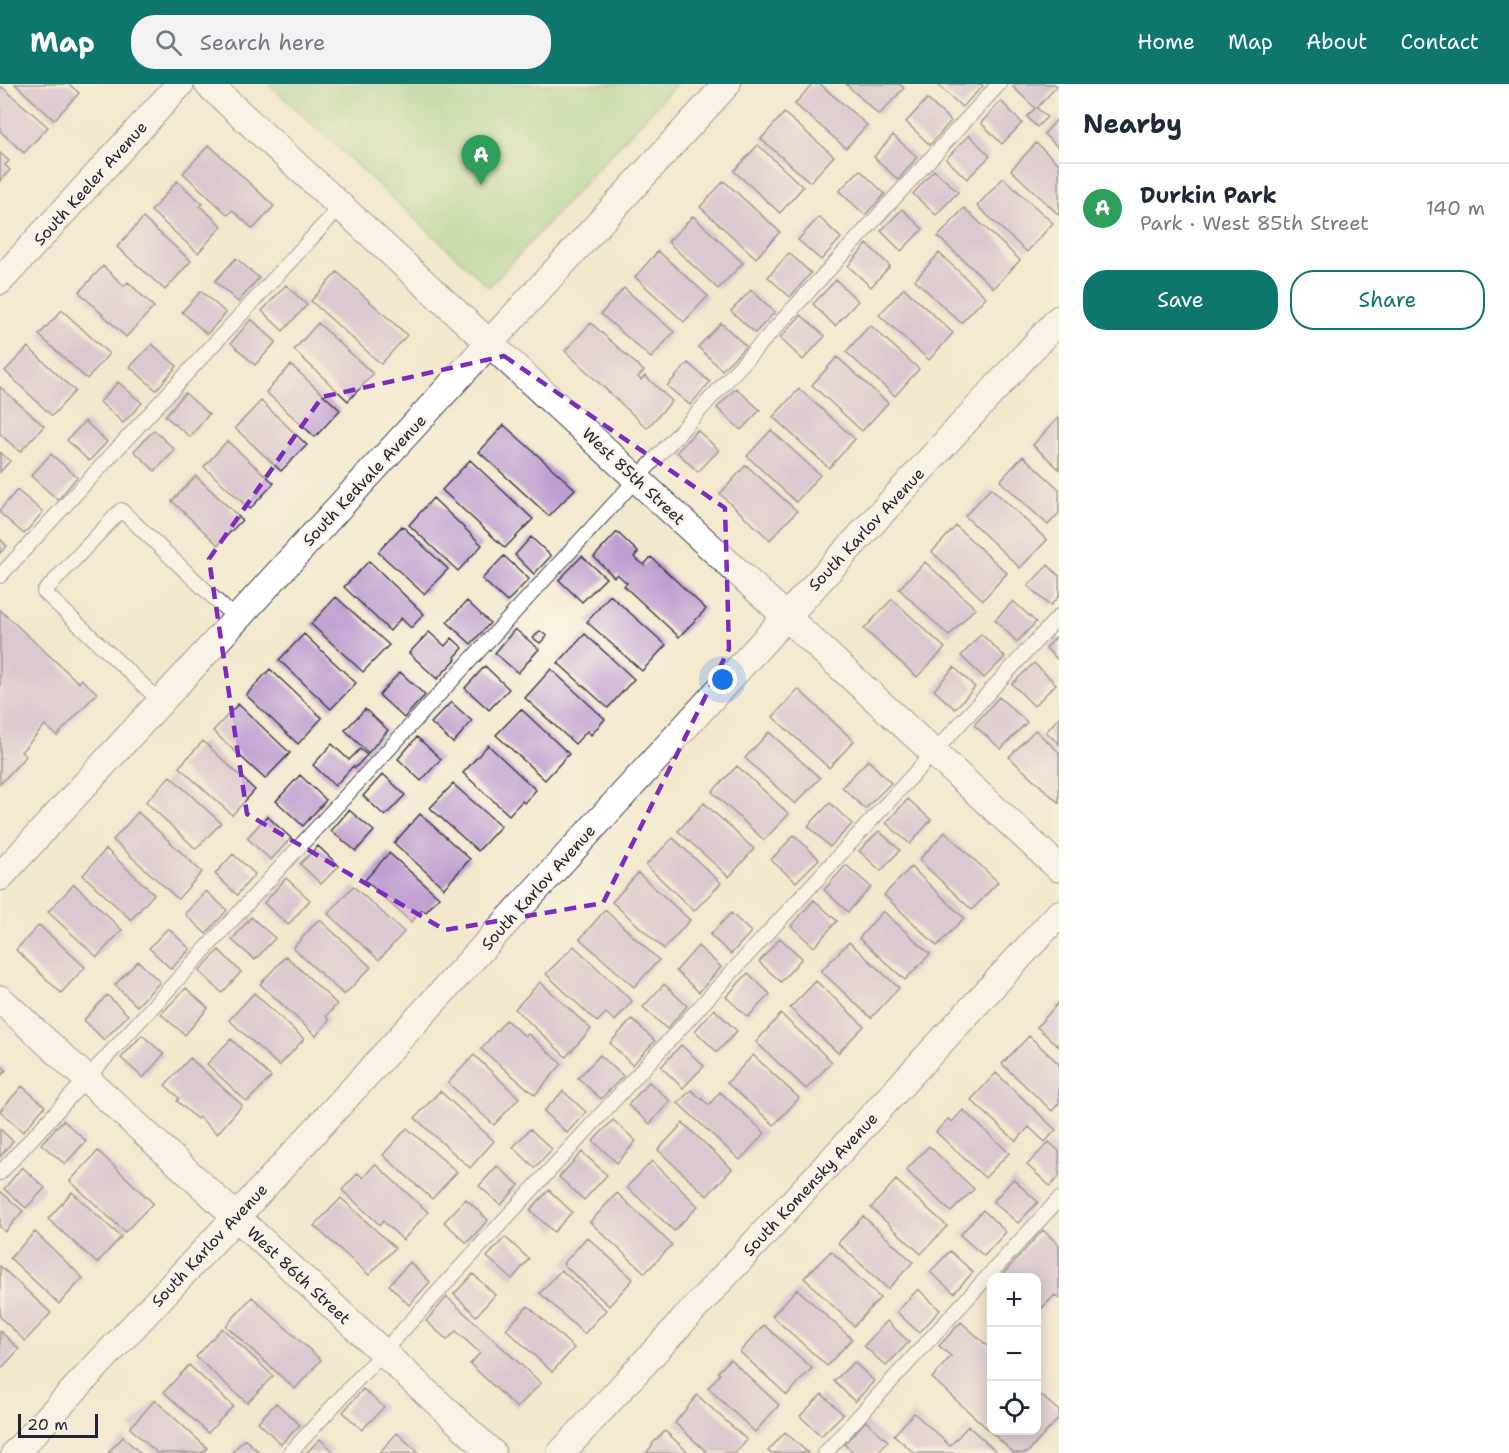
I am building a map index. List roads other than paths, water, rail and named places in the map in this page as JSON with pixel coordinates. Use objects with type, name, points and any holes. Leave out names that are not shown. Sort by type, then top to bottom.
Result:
[{"type":"street","name":"South Keeler Avenue","points":[[0,281],[180,84]]},
{"type":"street","name":"West 85th Street","points":[[208,84],[1059,868]]},
{"type":"street","name":"South Kedvale Avenue","points":[[0,877],[727,84]]},
{"type":"street","name":"South Karlov Avenue","points":[[15,1453],[236,1217],[1059,319]]},
{"type":"street","name":"South Komensky Avenue","points":[[561,1453],[1059,914]]},
{"type":"street","name":"West 86th Street","points":[[0,999],[492,1453]]},
{"type":"lane","points":[[0,1173],[999,84]]},
{"type":"lane","points":[[0,576],[341,206]]},
{"type":"lane","points":[[160,702],[44,592],[121,510],[236,619]]},
{"type":"lane","points":[[290,1453],[1059,616]]},
{"type":"lane","points":[[825,1453],[1059,1199]]},
{"type":"place","name":"Durkin Park","points":[[481,185]]}]
